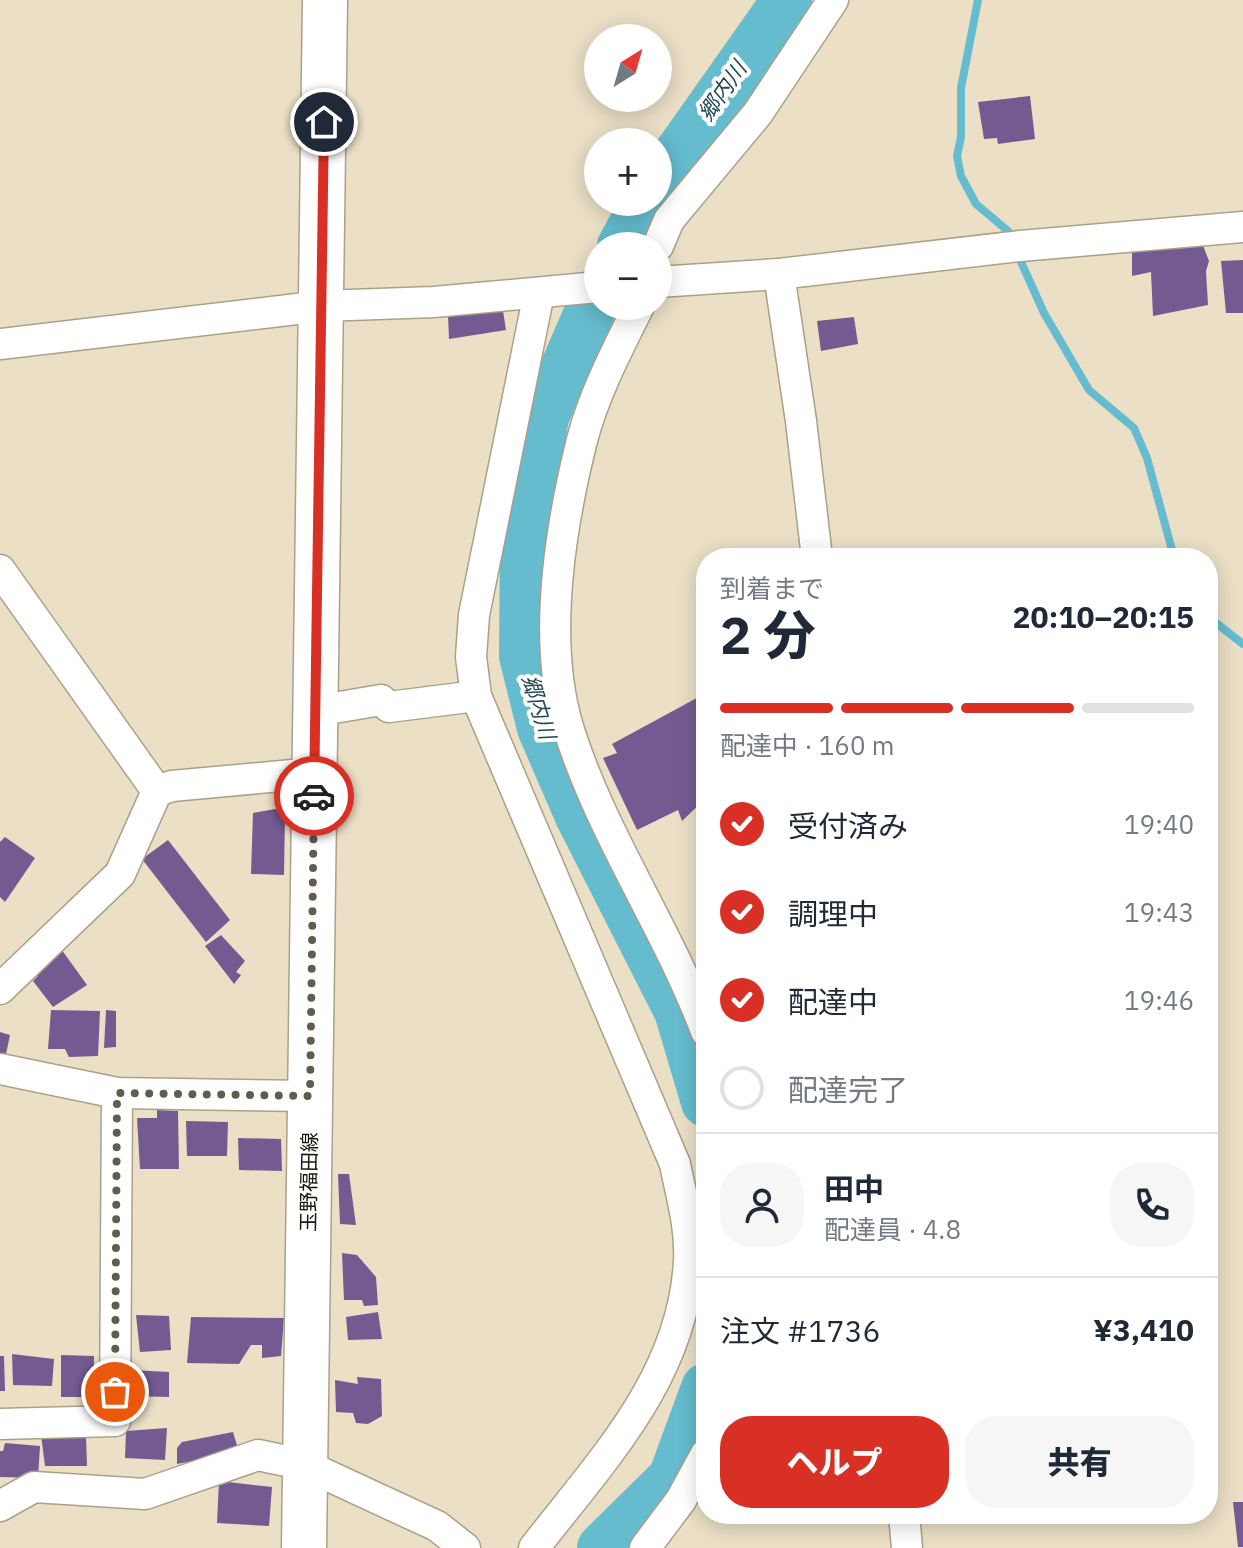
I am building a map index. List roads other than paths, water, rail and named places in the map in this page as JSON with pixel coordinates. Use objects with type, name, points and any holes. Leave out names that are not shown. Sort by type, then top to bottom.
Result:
[{"type":"main road","name":"玉野福田線","points":[[304,1548],[325,0]]},
{"type":"street","points":[[664,232],[669,220],[758,113],[833,0]]},
{"type":"street","points":[[672,281],[779,274],[1015,247],[1243,227]]},
{"type":"street","points":[[779,274],[816,548]]},
{"type":"street","points":[[0,344],[322,306],[434,302],[584,288]]},
{"type":"street","points":[[534,1548],[651,1394],[675,1342],[685,1304],[690,1258],[687,1221],[675,1164],[476,696],[471,657],[474,615],[551,292]]},
{"type":"street","points":[[632,320],[614,356],[583,438],[564,542],[553,654],[568,726],[600,809],[696,1005]]},
{"type":"street","points":[[0,570],[157,791]]},
{"type":"street","points":[[316,711],[381,700],[389,707],[476,696]]},
{"type":"street","points":[[0,989],[120,874],[157,791],[172,786],[314,773]]},
{"type":"street","points":[[0,1069],[117,1093],[310,1096]]},
{"type":"street","points":[[0,1424],[115,1421],[117,1093]]},
{"type":"street","points":[[0,1506],[34,1487],[145,1494],[258,1455],[305,1465],[437,1526],[465,1548]]},
{"type":"street","points":[[645,1548],[681,1500],[696,1472]]},
{"type":"street","points":[[905,1524],[907,1548]]},
{"type":"waterway","name":"郷内川","points":[[672,163],[787,0]]},
{"type":"waterway","points":[[978,0],[961,88],[961,137],[957,156],[961,176],[976,204],[1008,231],[1012,241]]},
{"type":"waterway","name":"郷内川","points":[[630,232],[638,216]]},
{"type":"waterway","points":[[1017,253],[1044,313],[1089,390],[1134,428],[1147,458],[1171,548]]},
{"type":"waterway","name":"郷内川","points":[[586,320],[544,417],[525,538],[524,656],[542,728],[580,816],[679,1011],[696,1068]]},
{"type":"waterway","points":[[1218,624],[1243,644]]},
{"type":"waterway","name":"郷内川","points":[[602,1548],[673,1478],[696,1415]]}]
